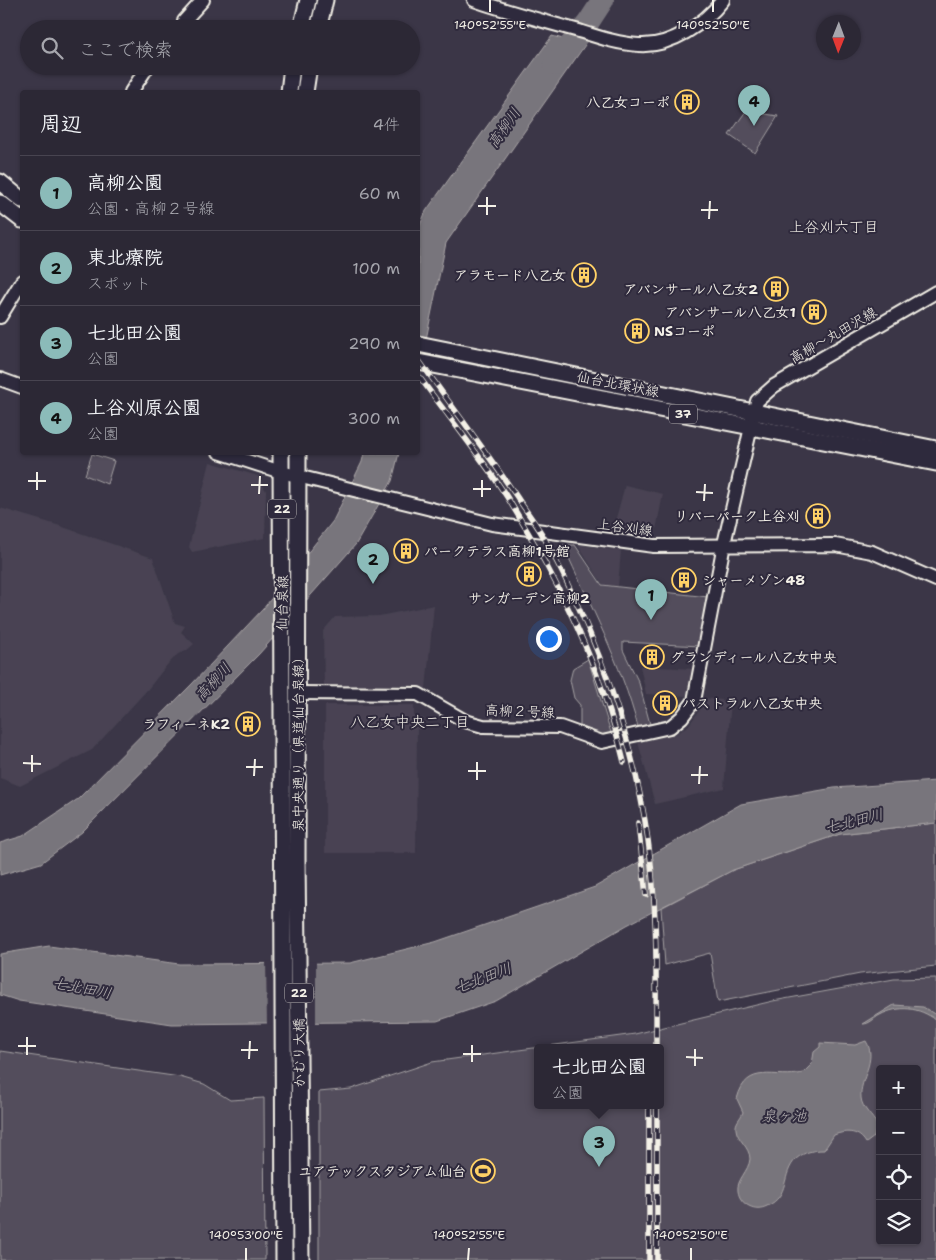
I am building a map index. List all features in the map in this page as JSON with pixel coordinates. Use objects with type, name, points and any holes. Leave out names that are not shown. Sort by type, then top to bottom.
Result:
[{"type":"main road","points":[[320,20],[325,0]]},
{"type":"main road","points":[[303,20],[306,4]]},
{"type":"main road","points":[[289,90],[291,75]]},
{"type":"main road","points":[[305,90],[308,75]]},
{"type":"main road","points":[[0,182],[20,198]]},
{"type":"main road","points":[[0,203],[20,218]]},
{"type":"main road","name":"仙台北環状線","points":[[420,344],[752,419],[936,463]]},
{"type":"main road","name":"仙台北環状線","points":[[424,364],[936,449]]},
{"type":"main road","name":"22","points":[[281,455],[281,472]]},
{"type":"main road","name":"22","points":[[298,455],[298,476]]},
{"type":"main road","name":"仙台泉線","points":[[281,472],[282,641]]},
{"type":"main road","name":"泉中央通り（県道仙台泉線）","points":[[297,857],[298,476]]},
{"type":"main road","name":"泉中央通り（県道仙台泉線）","points":[[282,641],[282,857]]},
{"type":"main road","name":"かむり大橋","points":[[282,857],[284,1260]]},
{"type":"main road","name":"かむり大橋","points":[[297,857],[301,1260]]},
{"type":"street","points":[[185,20],[203,0]]},
{"type":"street","points":[[474,0],[615,41],[640,45],[663,42],[683,34],[704,20],[723,0]]},
{"type":"street","points":[[132,90],[142,75]]},
{"type":"street","points":[[0,317],[20,284]]},
{"type":"street","name":"高柳～丸田沢線","points":[[752,419],[757,401],[774,386],[936,292]]},
{"type":"street","points":[[0,379],[20,386]]},
{"type":"street","name":"高柳２号線","points":[[298,693],[418,694],[465,721],[483,726],[560,727],[602,742],[670,727],[682,717],[694,701],[724,544],[750,438],[752,419]]},
{"type":"street","name":"上谷刈線","points":[[228,455],[281,472],[492,524],[654,546],[724,544],[835,545],[872,552],[936,580]]},
{"type":"shaded area","points":[[746,111],[778,116],[755,153],[729,135]]},
{"type":"shaded area","points":[[92,455],[114,461],[107,484],[85,475]]},
{"type":"shaded area","points":[[210,462],[258,476],[266,491],[265,538],[192,552],[189,547]]},
{"type":"shaded area","points":[[625,485],[663,494],[654,540],[612,533]]},
{"type":"shaded area","points":[[0,508],[57,525],[153,558],[175,623],[185,626],[181,632],[194,644],[186,651],[178,654],[167,665],[148,689],[92,750],[20,786],[0,778]]},
{"type":"shaded area","points":[[577,544],[621,551],[618,586],[603,585]]},
{"type":"shaded area","points":[[563,545],[575,545],[602,585],[708,597],[700,646],[623,642],[623,650],[639,683],[650,724],[638,727],[614,657]]},
{"type":"shaded area","points":[[434,605],[426,689],[324,688],[323,631],[335,617],[379,616]]},
{"type":"shaded area","points":[[588,659],[612,736],[604,736],[580,726],[580,705],[574,698],[570,680],[573,668]]},
{"type":"shaded area","points":[[640,666],[695,669],[688,696],[646,694]]},
{"type":"shaded area","points":[[704,698],[731,701],[724,788],[655,804],[638,742],[676,734],[688,726],[701,708]]},
{"type":"shaded area","points":[[325,705],[414,705],[414,718],[424,718],[423,729],[417,729],[416,853],[325,853]]},
{"type":"shaded area","points":[[936,823],[936,966],[860,974],[718,1002],[710,953],[665,965],[661,908],[733,870],[840,834]]},
{"type":"shaded area","points":[[936,978],[936,1260],[319,1260],[319,1092],[351,1089],[432,1062],[534,1048],[534,1109],[664,1109],[664,1044],[562,1044],[635,1034],[773,1001],[894,979]]},
{"type":"shaded area","points":[[0,1051],[180,1077],[204,1084],[230,1100],[264,1098],[265,1260],[0,1260]]},
{"type":"water","points":[[552,36],[585,45],[446,243],[420,368],[420,225],[426,211]]},
{"type":"water","points":[[364,455],[398,455],[392,481],[356,544],[259,654],[82,832],[41,863],[0,875],[0,843],[23,836],[78,799],[263,609],[333,521],[362,462]]},
{"type":"water","name":"七北田川","points":[[936,781],[936,823],[840,834],[733,870],[627,925],[496,1001],[437,1021],[172,1024],[19,1001],[0,995],[0,954],[49,946],[179,964],[350,963],[435,942],[595,887],[741,804],[834,788]]},
{"type":"water","points":[[894,1005],[923,1007],[936,1015],[936,1020],[923,1012],[902,1009],[887,1012],[863,1024]]},
{"type":"water","name":"泉ヶ池","points":[[866,1041],[869,1048],[869,1062],[861,1091],[861,1098],[863,1106],[876,1124],[874,1137],[866,1143],[860,1136],[852,1133],[844,1132],[834,1135],[824,1150],[809,1152],[796,1159],[788,1171],[779,1197],[774,1202],[765,1207],[758,1208],[751,1207],[745,1203],[739,1196],[738,1187],[750,1159],[748,1151],[736,1129],[737,1122],[743,1112],[737,1099],[742,1087],[748,1080],[763,1074],[793,1075],[803,1073],[812,1064],[814,1052],[820,1047],[820,1043],[855,1045]]},
{"type":"pier","points":[[266,961],[316,961],[316,1025],[267,1025]]},
{"type":"waterway","name":"高柳川","points":[[554,65],[588,23],[603,0]]},
{"type":"railway","points":[[420,362],[493,462],[541,533],[582,615],[611,688],[633,763],[648,840],[655,918],[656,1044]]},
{"type":"railway","points":[[420,378],[497,481],[544,560],[590,658],[603,692],[624,762]]},
{"type":"railway","points":[[638,823],[646,895]]},
{"type":"railway","points":[[649,1109],[649,1260]]},
{"type":"railway","points":[[657,1109],[657,1260]]},
{"type":"place","name":"八乙女コーポ","points":[[687,102]]},
{"type":"place","name":"上谷刈原公園","points":[[754,126]]},
{"type":"place","name":"アラモード八乙女","points":[[584,275]]},
{"type":"place","name":"アバンサール八乙女2","points":[[776,289]]},
{"type":"place","name":"アバンサール八乙女1","points":[[814,312]]},
{"type":"place","name":"NSコーポ","points":[[637,331]]},
{"type":"place","name":"リバーパーク上谷刈","points":[[818,516]]},
{"type":"place","name":"パークテラス高柳1号館","points":[[406,551]]},
{"type":"place","name":"サンガーデン高柳2","points":[[529,574]]},
{"type":"place","name":"シャーメゾン48","points":[[684,580]]},
{"type":"place","name":"東北療院","points":[[373,584]]},
{"type":"place","name":"高柳公園","points":[[651,620]]},
{"type":"place","name":"グランディール八乙女中央","points":[[652,657]]},
{"type":"place","name":"パストラル八乙女中央","points":[[665,703]]},
{"type":"place","name":"ラフィーネK2","points":[[248,724]]},
{"type":"place","name":"七北田公園","points":[[599,1167]]},
{"type":"place","name":"ユアテックスタジアム仙台","points":[[483,1171]]},
{"type":"district","name":"上谷刈六丁目","points":[[834,227]]},
{"type":"district","name":"八乙女中央二丁目","points":[[410,722]]}]
